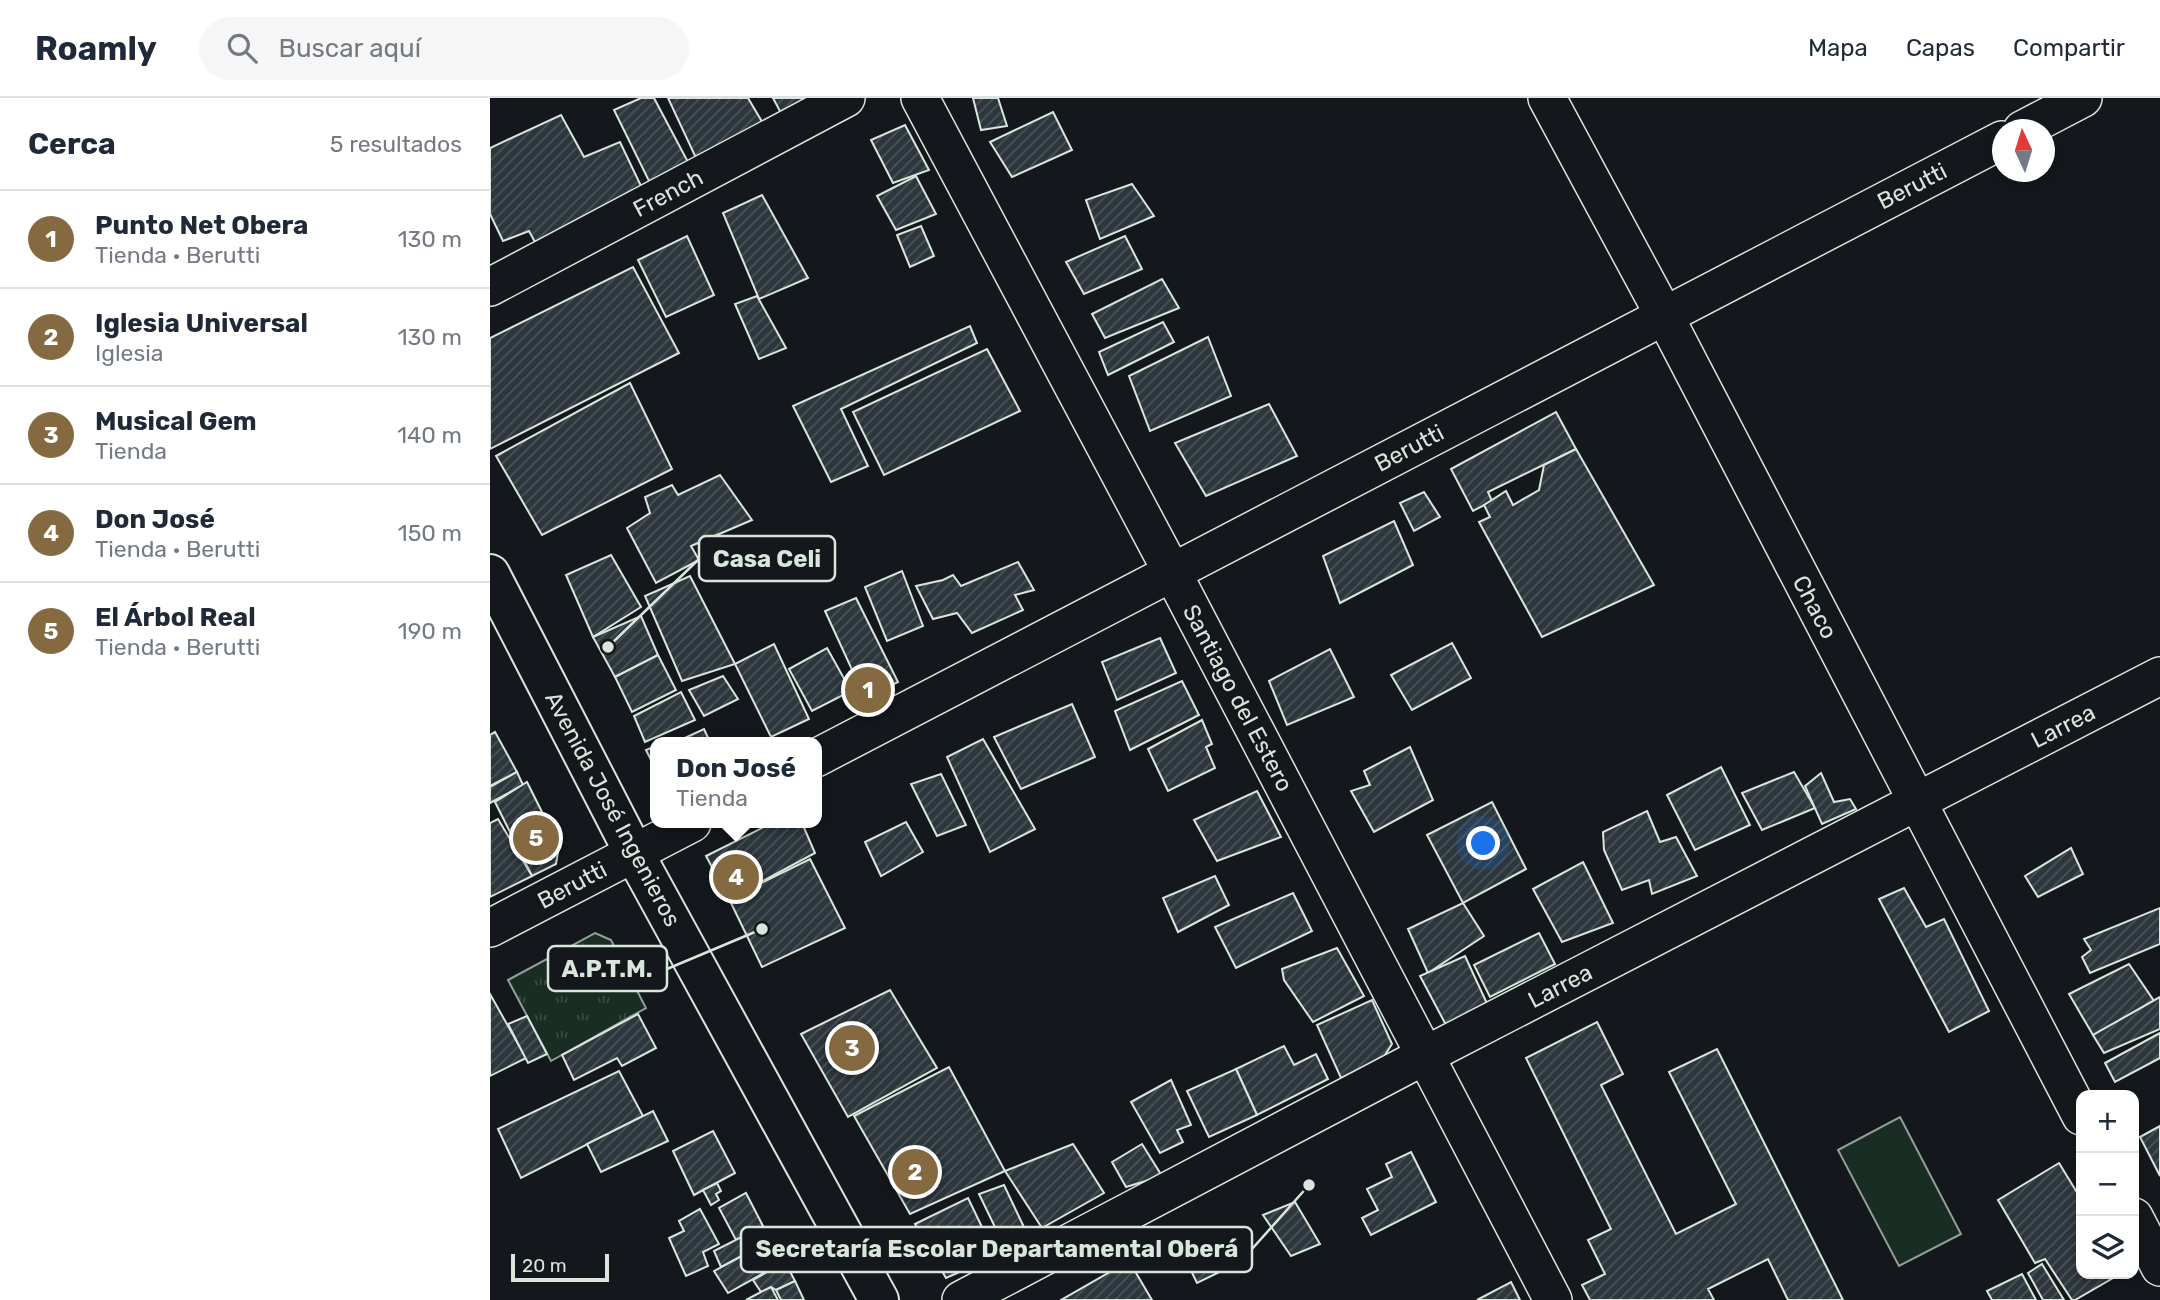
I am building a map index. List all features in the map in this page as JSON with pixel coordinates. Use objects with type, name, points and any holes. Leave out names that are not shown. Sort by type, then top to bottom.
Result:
[{"type":"main road","name":"Avenida José Ingenieros","points":[[490,574],[634,853],[879,1300]]},
{"type":"street","name":"French","points":[[490,287],[846,98]]},
{"type":"street","name":"Santiago del Estero","points":[[919,98],[1172,572],[1553,1300]]},
{"type":"street","name":"Chaco","points":[[1547,98],[1664,315],[2076,1106]]},
{"type":"street","points":[[2043,119],[2082,98]]},
{"type":"street","name":"Berutti","points":[[822,755],[1992,145]]},
{"type":"street","name":"Larrea","points":[[961,1300],[1426,1055],[2160,676]]},
{"type":"street","name":"Berutti","points":[[490,928],[682,828]]},
{"type":"street","points":[[2139,1227],[2160,1268]]},
{"type":"green space","points":[[595,933],[611,940],[646,1008],[551,1061],[508,980]]},
{"type":"green space","points":[[1900,1117],[1961,1234],[1899,1266],[1838,1150]]},
{"type":"building","points":[[641,98],[654,98],[689,164],[650,183],[614,110]]},
{"type":"building","points":[[668,98],[748,98],[764,125],[696,158]]},
{"type":"building","points":[[773,98],[813,98],[782,115]]},
{"type":"building","points":[[973,98],[998,98],[1007,126],[981,130]]},
{"type":"building","points":[[1053,112],[1072,150],[1012,177],[990,142]]},
{"type":"building","points":[[561,115],[584,157],[620,142],[642,188],[535,242],[529,231],[503,241],[490,214],[490,148]]},
{"type":"building","points":[[905,125],[929,170],[893,183],[871,140]]},
{"type":"building","points":[[916,176],[936,214],[896,230],[877,196]]},
{"type":"building","points":[[1132,184],[1154,216],[1100,239],[1086,200]]},
{"type":"building","points":[[762,195],[808,278],[759,299],[723,213]]},
{"type":"building","points":[[921,226],[934,256],[910,267],[897,235]]},
{"type":"building","points":[[687,236],[714,295],[666,317],[638,260]]},
{"type":"building","points":[[1125,236],[1142,269],[1084,294],[1066,262]]},
{"type":"building","points":[[633,267],[679,353],[490,449],[490,338]]},
{"type":"building","points":[[1162,279],[1179,308],[1105,338],[1092,314]]},
{"type":"building","points":[[757,296],[786,348],[759,359],[735,304]]},
{"type":"building","points":[[1163,322],[1174,342],[1108,375],[1099,352]]},
{"type":"building","points":[[970,326],[977,343],[841,409],[868,466],[831,482],[793,406]]},
{"type":"building","points":[[1208,337],[1231,396],[1150,431],[1129,376]]},
{"type":"building","points":[[987,349],[1020,411],[884,475],[853,412]]},
{"type":"building","points":[[630,383],[672,469],[542,535],[496,456]]},
{"type":"building","points":[[1269,404],[1297,456],[1206,496],[1175,443]]},
{"type":"building","points":[[1556,412],[1576,449],[1488,492],[1492,501],[1473,511],[1451,469]]},
{"type":"building","points":[[1576,449],[1654,585],[1542,637],[1479,522],[1490,517],[1484,505],[1506,491],[1513,505],[1539,490],[1544,465]]},
{"type":"building","points":[[720,475],[752,520],[691,546],[699,560],[656,583],[627,528],[650,513],[645,497],[672,485],[678,495]]},
{"type":"building","points":[[1424,492],[1440,517],[1414,531],[1400,503]]},
{"type":"building","points":[[1394,521],[1413,565],[1340,603],[1323,556]]},
{"type":"building","points":[[611,555],[641,607],[593,637],[566,575]]},
{"type":"building","points":[[1018,562],[1034,590],[1015,595],[1023,610],[972,633],[957,613],[933,619],[916,586],[953,575],[961,586]]},
{"type":"building","points":[[902,571],[923,626],[887,641],[865,587]]},
{"type":"building","points":[[690,576],[735,664],[682,681],[645,596]]},
{"type":"building","points":[[856,598],[898,682],[865,698],[825,611]]},
{"type":"building","points":[[641,616],[658,655],[615,677],[593,637]]},
{"type":"building","points":[[1160,638],[1176,673],[1117,700],[1102,662]]},
{"type":"building","points":[[1452,643],[1471,678],[1412,710],[1391,675]]},
{"type":"building","points":[[774,644],[809,719],[771,737],[735,664]]},
{"type":"building","points":[[827,648],[851,691],[812,711],[789,669]]},
{"type":"building","points":[[1330,649],[1354,697],[1287,725],[1269,681]]},
{"type":"building","points":[[658,655],[676,690],[632,712],[615,677]]},
{"type":"building","points":[[723,676],[738,699],[704,716],[689,690]]},
{"type":"building","points":[[1182,681],[1199,715],[1130,750],[1115,711]]},
{"type":"building","points":[[681,692],[695,720],[656,737],[650,737],[645,742],[634,716]]},
{"type":"building","points":[[1072,704],[1095,757],[1021,789],[994,737]]},
{"type":"building","points":[[1202,720],[1212,744],[1206,747],[1215,768],[1168,791],[1148,749]]},
{"type":"building","points":[[704,729],[708,737],[687,737]]},
{"type":"building","points":[[495,732],[517,772],[490,786],[490,735]]},
{"type":"building","points":[[983,739],[1035,829],[990,852],[947,757]]},
{"type":"building","points":[[1410,747],[1433,800],[1374,832],[1351,791],[1370,785],[1364,771]]},
{"type":"building","points":[[1721,767],[1750,825],[1695,850],[1667,795]]},
{"type":"building","points":[[517,772],[523,785],[490,803],[490,787]]},
{"type":"building","points":[[1794,772],[1815,808],[1762,830],[1742,793]]},
{"type":"building","points":[[1821,773],[1834,802],[1850,799],[1856,809],[1822,824],[1805,786]]},
{"type":"building","points":[[941,774],[966,825],[937,836],[911,784]]},
{"type":"building","points":[[527,782],[559,846],[556,864],[532,876],[495,802]]},
{"type":"building","points":[[1257,791],[1281,837],[1217,861],[1194,820]]},
{"type":"building","points":[[1492,802],[1526,869],[1463,903],[1427,835]]},
{"type":"building","points":[[1647,811],[1660,842],[1676,837],[1697,876],[1652,894],[1649,880],[1622,890],[1604,850],[1603,832]]},
{"type":"building","points":[[498,819],[532,876],[490,897],[490,823]]},
{"type":"building","points":[[906,822],[923,852],[881,876],[865,842]]},
{"type":"building","points":[[762,828],[804,828],[815,853],[729,899],[706,856]]},
{"type":"building","points":[[2071,848],[2083,874],[2038,897],[2025,876]]},
{"type":"building","points":[[810,859],[845,928],[762,967],[729,899]]},
{"type":"building","points":[[1583,862],[1613,923],[1562,942],[1533,889]]},
{"type":"building","points":[[1215,876],[1229,905],[1178,932],[1163,898]]},
{"type":"building","points":[[1904,888],[1926,927],[1944,919],[1989,1011],[1949,1032],[1879,899]]},
{"type":"building","points":[[1293,893],[1312,931],[1236,968],[1215,927]]},
{"type":"building","points":[[1463,903],[1484,936],[1428,973],[1408,929]]},
{"type":"building","points":[[2160,908],[2160,944],[2090,973],[2082,957],[2091,950],[2084,939]]},
{"type":"building","points":[[1539,933],[1555,964],[1490,997],[1474,965]]},
{"type":"building","points":[[1337,948],[1364,996],[1313,1022],[1284,980],[1282,969]]},
{"type":"building","points":[[1465,956],[1490,1010],[1446,1025],[1420,976]]},
{"type":"building","points":[[2129,964],[2154,1001],[2093,1035],[2069,994]]},
{"type":"building","points":[[890,990],[937,1068],[848,1117],[801,1034]]},
{"type":"building","points":[[490,994],[526,1058],[490,1076]]},
{"type":"building","points":[[2160,997],[2160,1029],[2104,1053],[2093,1035]]},
{"type":"building","points":[[1372,1000],[1392,1044],[1383,1058],[1341,1078],[1317,1025]]},
{"type":"building","points":[[638,1014],[656,1048],[622,1066],[617,1058],[574,1080],[562,1055]]},
{"type":"building","points":[[527,1016],[547,1054],[528,1063],[508,1024]]},
{"type":"building","points":[[1597,1022],[1623,1074],[1601,1085],[1676,1234],[1736,1204],[1669,1072],[1717,1049],[1843,1300],[1788,1300],[1768,1259],[1708,1289],[1714,1300],[1590,1300],[1582,1285],[1605,1274],[1588,1240],[1611,1229],[1526,1058]]},
{"type":"building","points":[[2160,1033],[2160,1058],[2115,1082],[2105,1063]]},
{"type":"building","points":[[1284,1046],[1294,1065],[1316,1054],[1328,1079],[1257,1115],[1236,1069]]},
{"type":"building","points":[[949,1067],[1005,1171],[910,1214],[854,1116]]},
{"type":"building","points":[[1236,1069],[1257,1115],[1209,1137],[1187,1091]]},
{"type":"building","points":[[619,1071],[643,1116],[521,1178],[498,1129]]},
{"type":"building","points":[[1171,1080],[1191,1125],[1177,1130],[1183,1142],[1160,1153],[1131,1102]]},
{"type":"building","points":[[653,1111],[668,1141],[601,1172],[587,1144]]},
{"type":"building","points":[[2160,1126],[2160,1176],[2140,1137]]},
{"type":"building","points":[[713,1131],[735,1173],[694,1195],[673,1151]]},
{"type":"building","points":[[1073,1144],[1104,1193],[1042,1228],[1005,1171]]},
{"type":"building","points":[[1142,1144],[1162,1176],[1126,1187],[1112,1162]]},
{"type":"building","points":[[1411,1152],[1436,1202],[1371,1235],[1362,1218],[1378,1210],[1367,1189],[1392,1177],[1386,1164]]},
{"type":"building","points":[[2059,1163],[2076,1191],[2076,1279],[2111,1279],[2072,1300],[2045,1259],[2035,1263],[1998,1200]]},
{"type":"building","points":[[717,1183],[721,1191],[716,1194],[719,1200],[711,1205],[703,1190]]},
{"type":"building","points":[[1004,1185],[1031,1242],[1007,1252],[979,1194]]},
{"type":"building","points":[[746,1193],[763,1226],[736,1240],[719,1208]]},
{"type":"building","points":[[968,1198],[996,1256],[946,1278],[915,1224]]},
{"type":"building","points":[[1295,1202],[1320,1244],[1291,1256],[1263,1215]]},
{"type":"building","points":[[700,1209],[719,1244],[703,1252],[708,1266],[686,1276],[669,1238],[684,1231],[679,1221]]},
{"type":"building","points":[[763,1226],[770,1241],[721,1267],[714,1251]]},
{"type":"building","points":[[1221,1230],[1238,1263],[1197,1283],[1181,1250]]},
{"type":"building","points":[[770,1241],[782,1263],[728,1293],[714,1271]]},
{"type":"building","points":[[1129,1261],[1152,1300],[1061,1300]]},
{"type":"building","points":[[785,1262],[795,1281],[776,1290],[771,1287],[761,1292],[753,1280]]},
{"type":"building","points":[[2042,1264],[2064,1300],[2043,1300],[2028,1273]]},
{"type":"building","points":[[2022,1274],[2036,1300],[1992,1300],[1987,1291]]},
{"type":"building","points":[[795,1281],[804,1300],[781,1300],[776,1290]]},
{"type":"building","points":[[1511,1282],[1520,1300],[1477,1300]]},
{"type":"building","points":[[771,1287],[778,1300],[746,1300],[761,1292]]},
{"type":"place","name":"Casa Celi","points":[[608,647]]},
{"type":"place","name":"Punto Net Obera","points":[[868,690]]},
{"type":"place","name":"El Árbol Real","points":[[536,838]]},
{"type":"place","name":"Don José","points":[[736,877]]},
{"type":"place","name":"A.P.T.M.","points":[[762,929]]},
{"type":"place","name":"Musical Gem","points":[[852,1048]]},
{"type":"place","name":"Iglesia Universal","points":[[915,1172]]},
{"type":"place","name":"Secretaría Escolar Departamental Oberá","points":[[1309,1185]]}]
